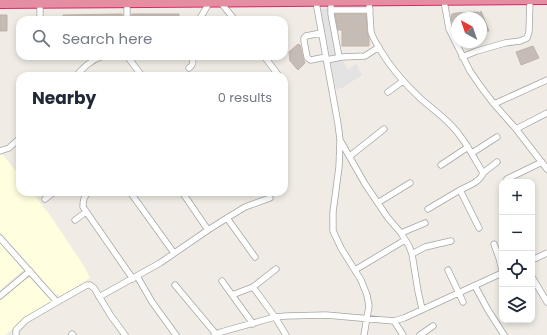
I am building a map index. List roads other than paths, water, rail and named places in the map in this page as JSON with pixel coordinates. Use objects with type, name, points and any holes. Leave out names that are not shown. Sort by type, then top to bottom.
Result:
[{"type":"highway","points":[[0,4],[316,2],[331,6],[370,2],[547,0]]},
{"type":"street","points":[[462,56],[505,42],[520,41],[526,38],[529,32],[530,0]]},
{"type":"street","points":[[444,1],[448,26],[470,71],[494,104],[516,129],[547,169]]},
{"type":"street","points":[[316,2],[340,140],[339,167],[333,212],[333,231],[368,295],[369,306],[365,334]]},
{"type":"street","points":[[370,2],[372,36],[388,62],[403,81],[457,132],[483,172]]},
{"type":"street","points":[[127,3],[127,16]]},
{"type":"street","points":[[201,16],[209,3]]},
{"type":"street","points":[[221,3],[232,16]]},
{"type":"street","points":[[40,4],[40,16]]},
{"type":"street","points":[[339,57],[331,14],[331,6],[370,10]]},
{"type":"street","points":[[321,33],[306,36],[304,38],[307,57],[311,60],[365,56],[379,48]]},
{"type":"street","points":[[80,72],[93,60]]},
{"type":"street","points":[[130,60],[139,72]]},
{"type":"street","points":[[189,68],[192,66],[192,60]]},
{"type":"street","points":[[267,60],[276,72]]},
{"type":"street","points":[[494,104],[547,80]]},
{"type":"street","points":[[388,92],[403,81]]},
{"type":"street","points":[[516,129],[547,113]]},
{"type":"street","points":[[350,156],[384,130]]},
{"type":"street","points":[[472,154],[497,137]]},
{"type":"street","points":[[340,140],[365,184],[379,202],[388,218],[401,233],[412,254],[422,309]]},
{"type":"street","points":[[0,151],[9,148],[16,142]]},
{"type":"street","points":[[441,165],[468,147]]},
{"type":"street","points":[[428,209],[476,182],[481,177],[483,172],[497,162]]},
{"type":"street","points":[[507,179],[542,162]]},
{"type":"street","points":[[379,202],[410,183]]},
{"type":"street","points":[[460,190],[479,228]]},
{"type":"street","points":[[46,199],[49,196]]},
{"type":"street","points":[[85,196],[83,207],[86,212],[176,335]]},
{"type":"street","points":[[133,196],[174,254]]},
{"type":"street","points":[[185,196],[208,230]]},
{"type":"street","points":[[99,297],[174,254],[208,230],[245,207],[270,198]]},
{"type":"street","points":[[75,220],[86,212]]},
{"type":"street","points":[[227,218],[255,258]]},
{"type":"street","points":[[401,233],[425,223]]},
{"type":"street","points":[[0,238],[57,302]]},
{"type":"street","points":[[355,270],[405,240]]},
{"type":"street","points":[[412,254],[426,247],[451,241]]},
{"type":"street","points":[[494,244],[499,258]]},
{"type":"street","points":[[535,259],[547,253]]},
{"type":"street","points":[[232,295],[253,287],[276,269]]},
{"type":"street","points":[[448,270],[462,302]]},
{"type":"street","points":[[0,296],[30,271]]},
{"type":"street","points":[[175,285],[215,335],[275,317],[326,315],[394,321],[404,318],[499,274]]},
{"type":"street","points":[[222,281],[253,324]]},
{"type":"street","points":[[535,282],[547,302]]},
{"type":"street","points":[[16,335],[16,330],[24,322],[87,285],[94,288],[124,335]]},
{"type":"street","points":[[474,286],[504,335]]},
{"type":"street","points":[[253,287],[286,335]]},
{"type":"street","points":[[394,321],[403,335]]},
{"type":"street","points":[[420,335],[432,326]]},
{"type":"street","points":[[233,329],[238,335]]}]
